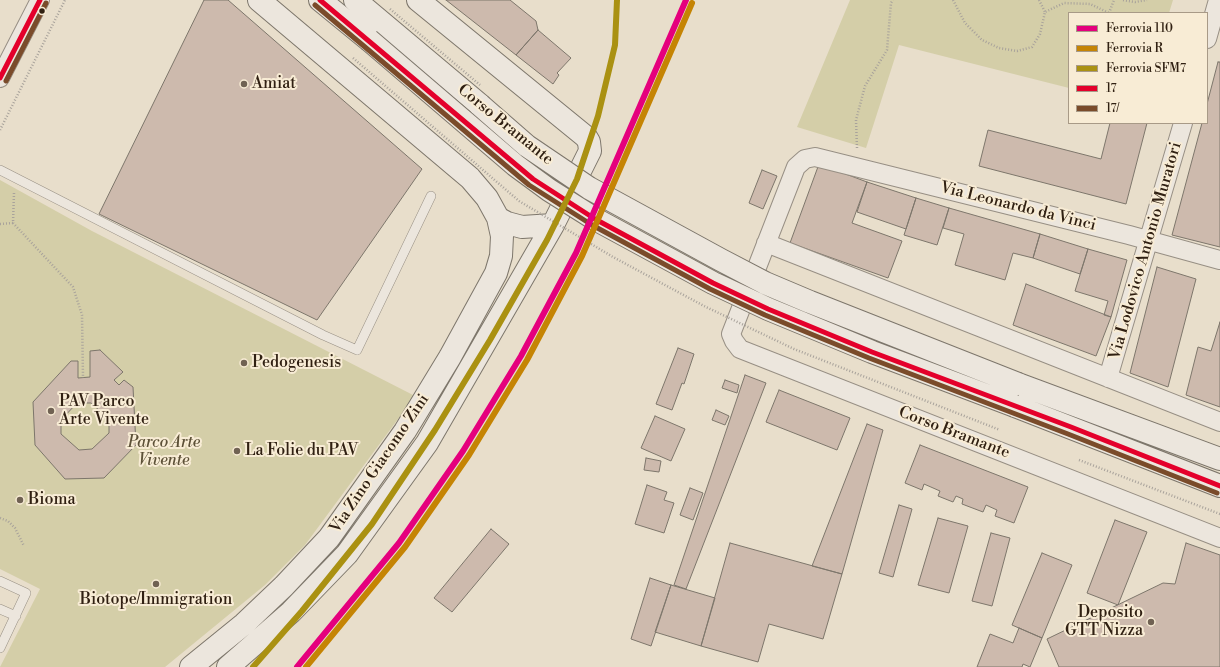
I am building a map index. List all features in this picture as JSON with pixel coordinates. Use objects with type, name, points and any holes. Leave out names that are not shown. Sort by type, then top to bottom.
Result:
[{"type":"main road","points":[[259,0],[470,178],[487,198],[498,218],[507,224],[522,227],[553,225]]},
{"type":"main road","name":"Corso Bramante","points":[[320,0],[515,165],[544,186],[595,219],[713,283],[768,309],[872,352],[1220,486]]},
{"type":"main road","name":"Corso Bramante","points":[[355,0],[382,13],[527,146],[589,188],[765,283],[1018,384],[1220,459]]},
{"type":"main road","name":"Via Zino Giacomo Zini","points":[[228,667],[291,612],[348,554],[427,443],[553,225],[588,155],[590,147],[586,137],[418,0]]},
{"type":"main road","name":"Via Zino Giacomo Zini","points":[[191,667],[244,624],[284,586],[329,538],[405,431],[450,357],[496,273],[501,256],[502,236],[498,218]]},
{"type":"street","points":[[0,78],[40,0]]},
{"type":"street","points":[[1208,35],[1218,0]]},
{"type":"street","points":[[1208,39],[1220,44]]},
{"type":"street","name":"Via Lodovico Antonio Muratori","points":[[1108,378],[1183,124]]},
{"type":"street","name":"Via Leonardo da Vinci","points":[[766,243],[796,167],[805,159],[815,157],[858,169],[1148,240],[1220,260]]},
{"type":"street","points":[[766,243],[1220,422]]},
{"type":"street","name":"Corso Bramante","points":[[766,243],[731,334],[740,349],[1220,538]]},
{"type":"lane","points":[[0,170],[323,335],[357,350],[431,196]]},
{"type":"lane","points":[[0,580],[26,593],[0,648]]},
{"type":"lane","points":[[0,609],[16,616]]},
{"type":"path","points":[[0,130],[65,0]]},
{"type":"path","points":[[858,169],[856,120],[865,86],[887,50],[891,3],[893,0]]},
{"type":"path","points":[[953,0],[965,23],[982,40],[999,48],[1017,51],[1032,47],[1040,34],[1045,12],[1039,0]]},
{"type":"path","points":[[1109,12],[1114,0]]},
{"type":"path","points":[[1123,0],[1135,2],[1147,0]]},
{"type":"path","points":[[1045,12],[1064,3],[1090,4],[1107,12]]},
{"type":"path","points":[[382,13],[482,86]]},
{"type":"path","points":[[19,179],[13,197],[14,224],[72,286],[82,315],[84,378]]},
{"type":"path","points":[[0,224],[14,224]]},
{"type":"path","points":[[1000,430],[1007,433]]},
{"type":"path","points":[[1073,458],[1220,514]]},
{"type":"path","points":[[0,518],[8,521],[15,528],[24,546]]},
{"type":"green space","points":[[850,0],[1173,0],[1169,12],[1068,12],[1068,88],[899,45],[866,148],[797,127]]},
{"type":"green space","name":"Parco Arte Vivente","points":[[0,180],[92,231],[415,396],[305,545],[265,585],[165,667],[0,667],[40,589],[0,569]]},
{"type":"building","name":"Amiat","points":[[204,0],[228,0],[422,169],[317,320],[99,214]]},
{"type":"building","points":[[446,0],[510,0],[536,21],[538,30],[516,55]]},
{"type":"building","points":[[538,30],[571,58],[557,73],[559,75],[553,84],[516,55]]},
{"type":"building","points":[[1218,62],[1220,62],[1220,247],[1172,235],[1202,124],[1208,124],[1208,100]]},
{"type":"building","points":[[1110,124],[1147,124],[1126,204],[979,166],[988,130],[1101,159]]},
{"type":"building","points":[[819,164],[867,182],[852,223],[902,241],[888,278],[790,243]]},
{"type":"building","points":[[762,170],[777,176],[763,209],[749,203]]},
{"type":"building","points":[[867,182],[916,198],[906,229],[857,212]]},
{"type":"building","points":[[916,198],[949,208],[937,245],[904,235]]},
{"type":"building","points":[[949,208],[1040,234],[1033,258],[1013,253],[1005,280],[955,265],[964,234],[943,228]]},
{"type":"building","points":[[1040,234],[1088,249],[1080,274],[1033,258]]},
{"type":"building","points":[[1088,249],[1127,260],[1111,317],[1104,315],[1108,301],[1075,291]]},
{"type":"building","points":[[1157,267],[1196,279],[1168,387],[1130,373]]},
{"type":"building","points":[[1026,284],[1111,317],[1096,356],[1013,325]]},
{"type":"building","points":[[1220,322],[1220,407],[1186,395],[1198,347],[1211,351]]},
{"type":"building","points":[[678,348],[694,354],[684,384],[682,383],[672,410],[656,404]]},
{"type":"building","name":"PAV Parco Arte Vivente","points":[[100,350],[123,372],[114,380],[119,385],[124,380],[133,387],[136,445],[104,478],[65,479],[35,445],[33,402],[71,361],[78,361],[78,378],[90,377],[90,351]],"holes":[[[77,403],[91,403],[109,419],[109,433],[92,449],[79,450],[61,434],[61,420]]]},
{"type":"building","points":[[745,375],[766,383],[686,589],[674,585]]},
{"type":"building","points":[[725,380],[739,385],[737,393],[722,388]]},
{"type":"building","points":[[779,390],[850,418],[837,450],[766,422]]},
{"type":"building","points":[[716,410],[729,416],[725,425],[712,420]]},
{"type":"building","points":[[655,416],[685,429],[671,461],[641,448]]},
{"type":"building","points":[[867,424],[883,430],[842,574],[812,566]]},
{"type":"building","points":[[920,445],[1028,487],[1014,523],[995,516],[997,510],[986,505],[983,512],[962,504],[963,499],[956,496],[953,502],[938,496],[940,491],[924,484],[922,490],[905,483]]},
{"type":"building","points":[[646,458],[661,461],[659,472],[644,470]]},
{"type":"building","points":[[647,485],[667,492],[664,500],[674,503],[664,533],[635,524]]},
{"type":"building","points":[[690,488],[703,493],[693,520],[680,515]]},
{"type":"building","points":[[899,505],[912,509],[893,577],[879,573]]},
{"type":"building","points":[[938,518],[968,526],[949,593],[918,585]]},
{"type":"building","points":[[1115,520],[1147,532],[1118,605],[1087,593]]},
{"type":"building","points":[[491,529],[509,544],[452,612],[434,598]]},
{"type":"building","points":[[991,533],[1010,538],[992,606],[972,601]]},
{"type":"building","points":[[730,543],[842,574],[823,639],[769,624],[758,662],[701,646]]},
{"type":"building","name":"Deposito GTT Nizza","points":[[1186,543],[1220,555],[1220,667],[1059,667],[1047,639],[1163,583],[1175,584]]},
{"type":"building","points":[[1042,553],[1072,565],[1042,638],[1012,625]]},
{"type":"building","points":[[650,578],[671,585],[651,646],[631,639]]},
{"type":"building","points":[[671,585],[715,598],[701,646],[655,632]]},
{"type":"building","points":[[1019,628],[1042,638],[1030,667],[1023,664],[1022,667],[977,667],[990,634],[1013,643]]},
{"type":"rail line","name":"SFM7","points":[[253,667],[302,611],[372,524],[435,430],[490,340],[547,240],[577,179],[598,116],[615,45],[617,0]]},
{"type":"rail line","name":"110","points":[[297,667],[399,543],[463,451],[521,356],[576,253],[686,0]]},
{"type":"rail line","name":"R","points":[[306,667],[405,547],[469,455],[527,360],[582,256],[692,3]]},
{"type":"transit line","name":"17","points":[[0,78],[40,0]]},
{"type":"transit line","name":"17","points":[[320,0],[533,179],[595,219],[713,283],[768,309],[872,352],[1071,427],[1220,486]]},
{"type":"transit line","name":"17/","points":[[6,81],[46,3]]},
{"type":"transit line","name":"17/","points":[[315,5],[529,185],[592,225],[710,289],[765,315],[869,358],[1217,493]]},
{"type":"place","name":"Amiat","points":[[244,84]]},
{"type":"place","name":"Pedogenesis","points":[[244,363]]},
{"type":"place","name":"PAV Parco Arte Vivente","points":[[51,411]]},
{"type":"place","name":"La Folie du PAV","points":[[237,451]]},
{"type":"place","name":"Bioma","points":[[20,500]]},
{"type":"place","name":"Biotope/Immigration","points":[[156,584]]},
{"type":"place","name":"Deposito GTT Nizza","points":[[1151,622]]}]
